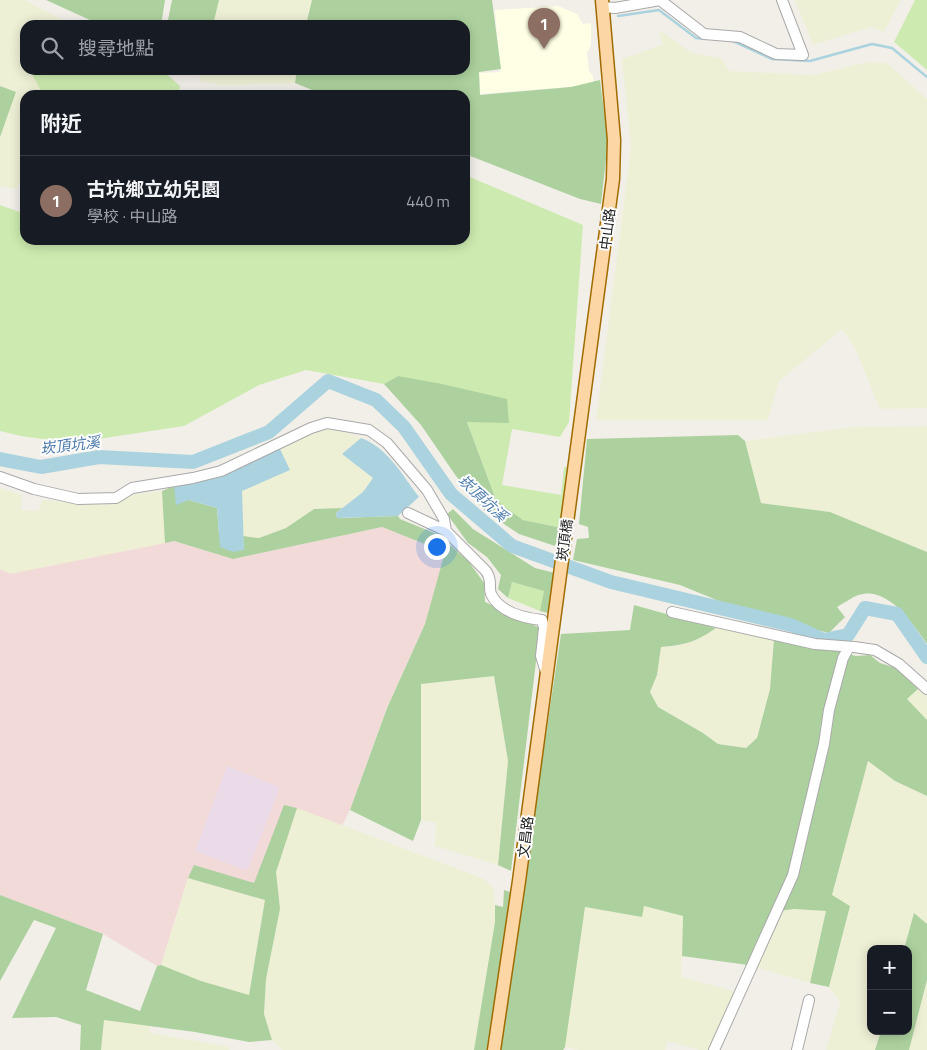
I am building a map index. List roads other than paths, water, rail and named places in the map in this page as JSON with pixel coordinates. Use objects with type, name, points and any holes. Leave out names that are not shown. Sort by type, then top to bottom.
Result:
[{"type":"main road","name":"中山路","points":[[576,457],[613,179],[614,140],[602,3]]},
{"type":"main road","name":"崁頂橋","points":[[552,623],[576,457]]},
{"type":"main road","name":"文昌路","points":[[494,1050],[519,881],[552,623]]},
{"type":"street","points":[[602,3],[615,8],[660,0],[704,34],[740,37],[776,54],[803,55],[782,0]]},
{"type":"street","points":[[0,477],[34,489],[78,499],[116,498],[132,488],[222,471],[311,428],[327,423],[369,430],[387,443],[427,490],[444,519],[446,531]]},
{"type":"street","points":[[408,513],[446,531],[486,571],[490,578],[490,592],[499,604],[521,618],[542,620],[544,628],[541,656],[546,672]]},
{"type":"street","points":[[672,612],[815,644],[875,650],[899,664],[927,689]]},
{"type":"street","points":[[714,1050],[793,875],[824,744],[830,710],[843,658],[849,647]]},
{"type":"street","points":[[797,1050],[809,1000]]},
{"type":"water","points":[[361,438],[387,455],[419,497],[398,516],[337,518],[336,513],[363,492],[373,478],[342,454]]},
{"type":"water","points":[[279,447],[290,470],[242,491],[244,550],[233,552],[220,547],[217,508],[189,500],[176,505],[174,486]]},
{"type":"waterway","points":[[618,16],[659,10],[696,38],[705,39]]},
{"type":"waterway","points":[[733,41],[772,59],[810,61],[872,44],[892,48],[927,77]]},
{"type":"waterway","name":"崁頂坑溪","points":[[0,459],[41,467],[99,457],[193,462],[269,432],[328,381],[376,400],[404,427],[451,494],[512,546],[611,582],[791,625],[824,640],[848,635],[865,608],[897,614],[927,657]]},
{"type":"place","name":"古坑鄉立幼兒園","points":[[544,49]]}]
